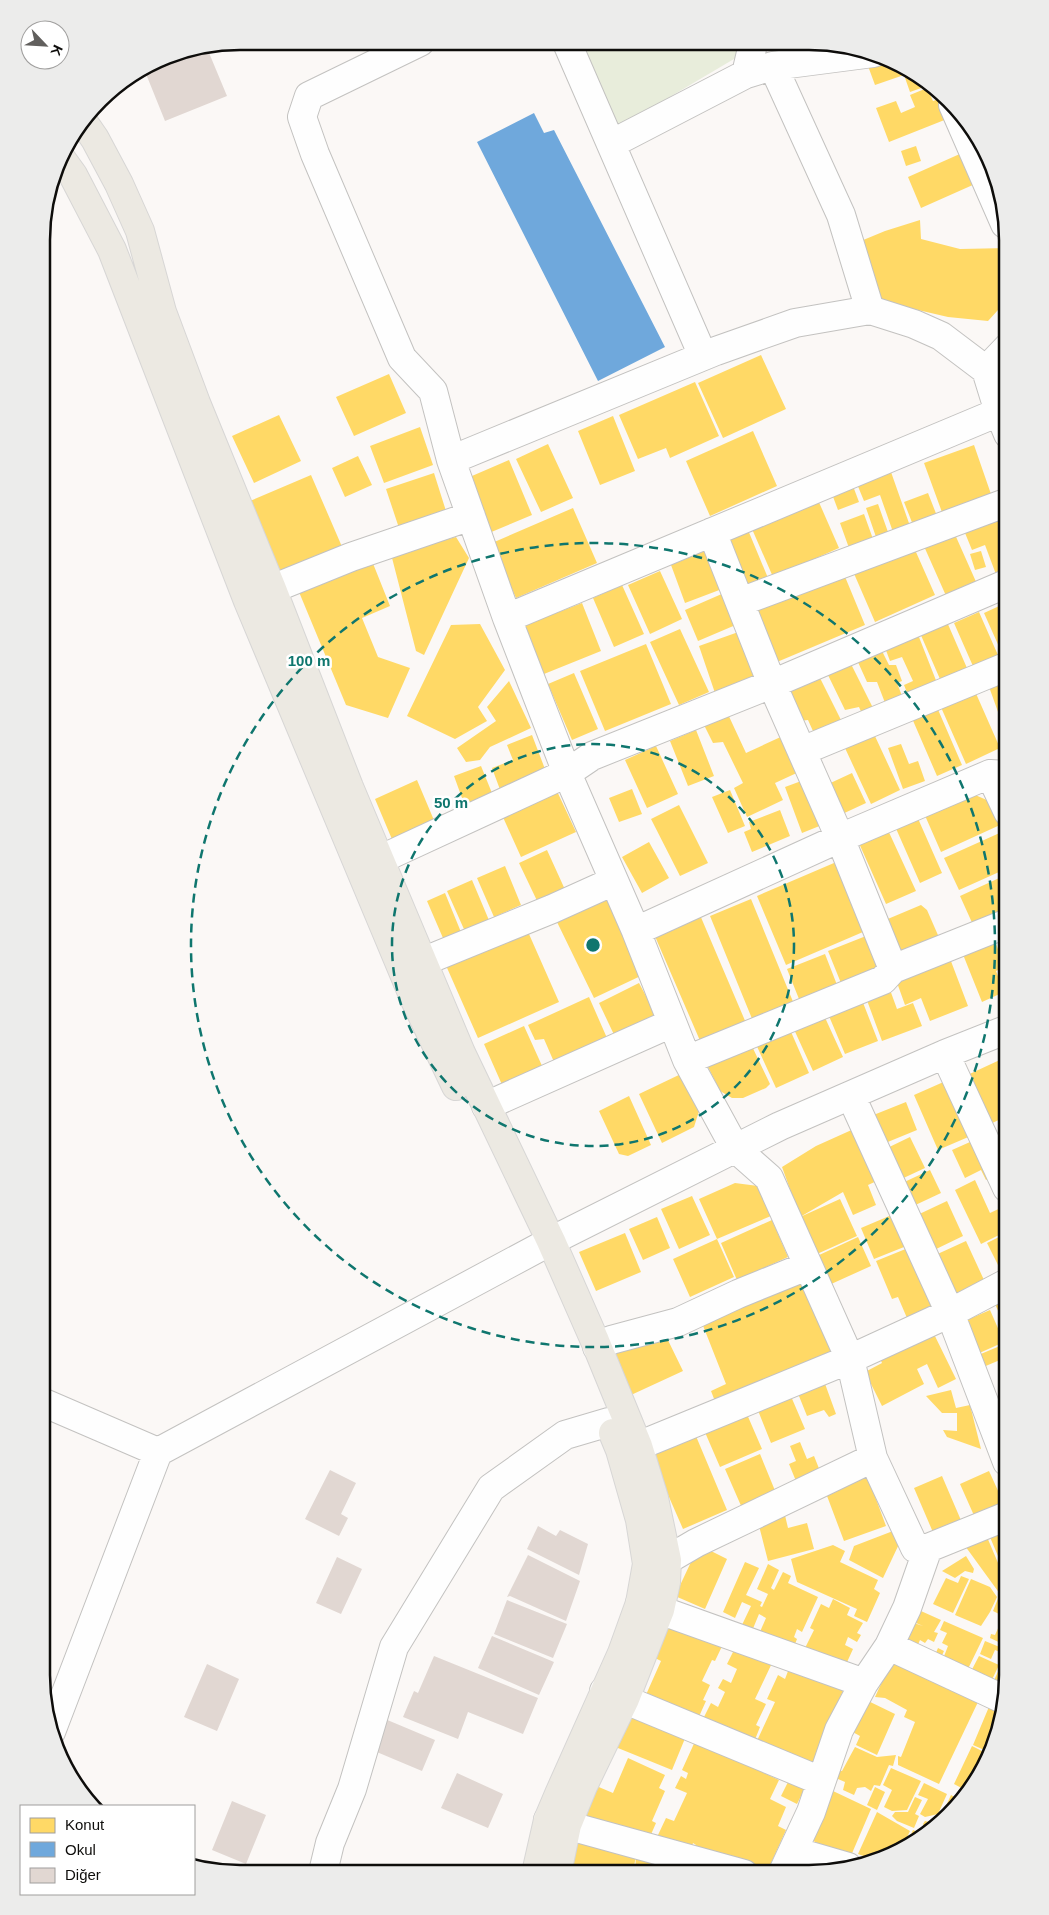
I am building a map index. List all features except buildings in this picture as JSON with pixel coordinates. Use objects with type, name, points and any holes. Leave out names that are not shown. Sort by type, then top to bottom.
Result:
[{"type":"main road","points":[[87,127],[115,176],[140,231],[162,312],[196,403],[379,860],[461,1053],[486,1106],[620,1450],[640,1520],[647,1564],[650,1606]]},
{"type":"main road","points":[[65,164],[73,175],[112,250],[248,602],[328,789],[414,1000],[542,1246],[597,1347],[638,1446],[654,1498],[667,1560],[666,1582],[622,1653],[615,1695],[539,1865]]},
{"type":"main road","points":[[557,1865],[558,1822]]},
{"type":"street","points":[[404,50],[309,96],[302,117],[315,154],[402,358],[433,392],[450,460],[507,618],[567,773],[636,931],[687,1060],[735,1148],[769,1178],[850,1359],[873,1458],[915,1548],[928,1548],[999,1519]]},
{"type":"street","points":[[570,50],[703,356]]},
{"type":"street","points":[[746,74],[752,50]]},
{"type":"street","points":[[611,144],[746,74],[773,66],[854,55]]},
{"type":"street","points":[[773,66],[841,215],[870,310]]},
{"type":"street","points":[[976,150],[994,195]]},
{"type":"street","points":[[450,460],[703,356],[795,323],[870,310],[914,324],[941,336],[986,370],[999,411]]},
{"type":"street","points":[[986,370],[999,356]]},
{"type":"street","points":[[507,618],[712,532],[999,424]]},
{"type":"street","points":[[740,602],[999,505]]},
{"type":"street","points":[[272,589],[351,557],[471,516]]},
{"type":"street","points":[[712,532],[772,684],[840,838],[893,969]]},
{"type":"street","points":[[379,860],[567,773],[592,756],[772,684],[999,587]]},
{"type":"street","points":[[802,751],[999,670]]},
{"type":"street","points":[[636,931],[840,838],[999,774]]},
{"type":"street","points":[[422,962],[552,909],[614,881]]},
{"type":"street","points":[[687,1060],[883,980],[893,969],[999,927]]},
{"type":"street","points":[[486,1106],[672,1023]]},
{"type":"street","points":[[55,1720],[158,1452],[542,1246],[735,1148],[780,1126],[999,1033]]},
{"type":"street","points":[[945,1054],[999,1169]]},
{"type":"street","points":[[851,1096],[950,1313],[999,1441]]},
{"type":"street","points":[[597,1347],[611,1340],[678,1322],[738,1294],[807,1266]]},
{"type":"street","points":[[638,1446],[850,1359],[950,1313],[999,1287]]},
{"type":"street","points":[[50,1405],[158,1452]]},
{"type":"street","points":[[325,1865],[330,1843],[352,1789],[394,1647],[491,1488],[565,1435],[609,1422]]},
{"type":"street","points":[[667,1560],[696,1543],[873,1458]]},
{"type":"street","points":[[823,1865],[787,1862],[810,1812],[839,1730],[864,1683],[889,1646],[907,1608],[928,1548]]},
{"type":"street","points":[[650,1606],[864,1683]]},
{"type":"street","points":[[889,1646],[998,1697]]},
{"type":"street","points":[[615,1695],[821,1781]]},
{"type":"street","points":[[558,1822],[712,1865]]},
{"type":"green space","points":[[584,50],[740,50],[739,56],[614,130]]}]
